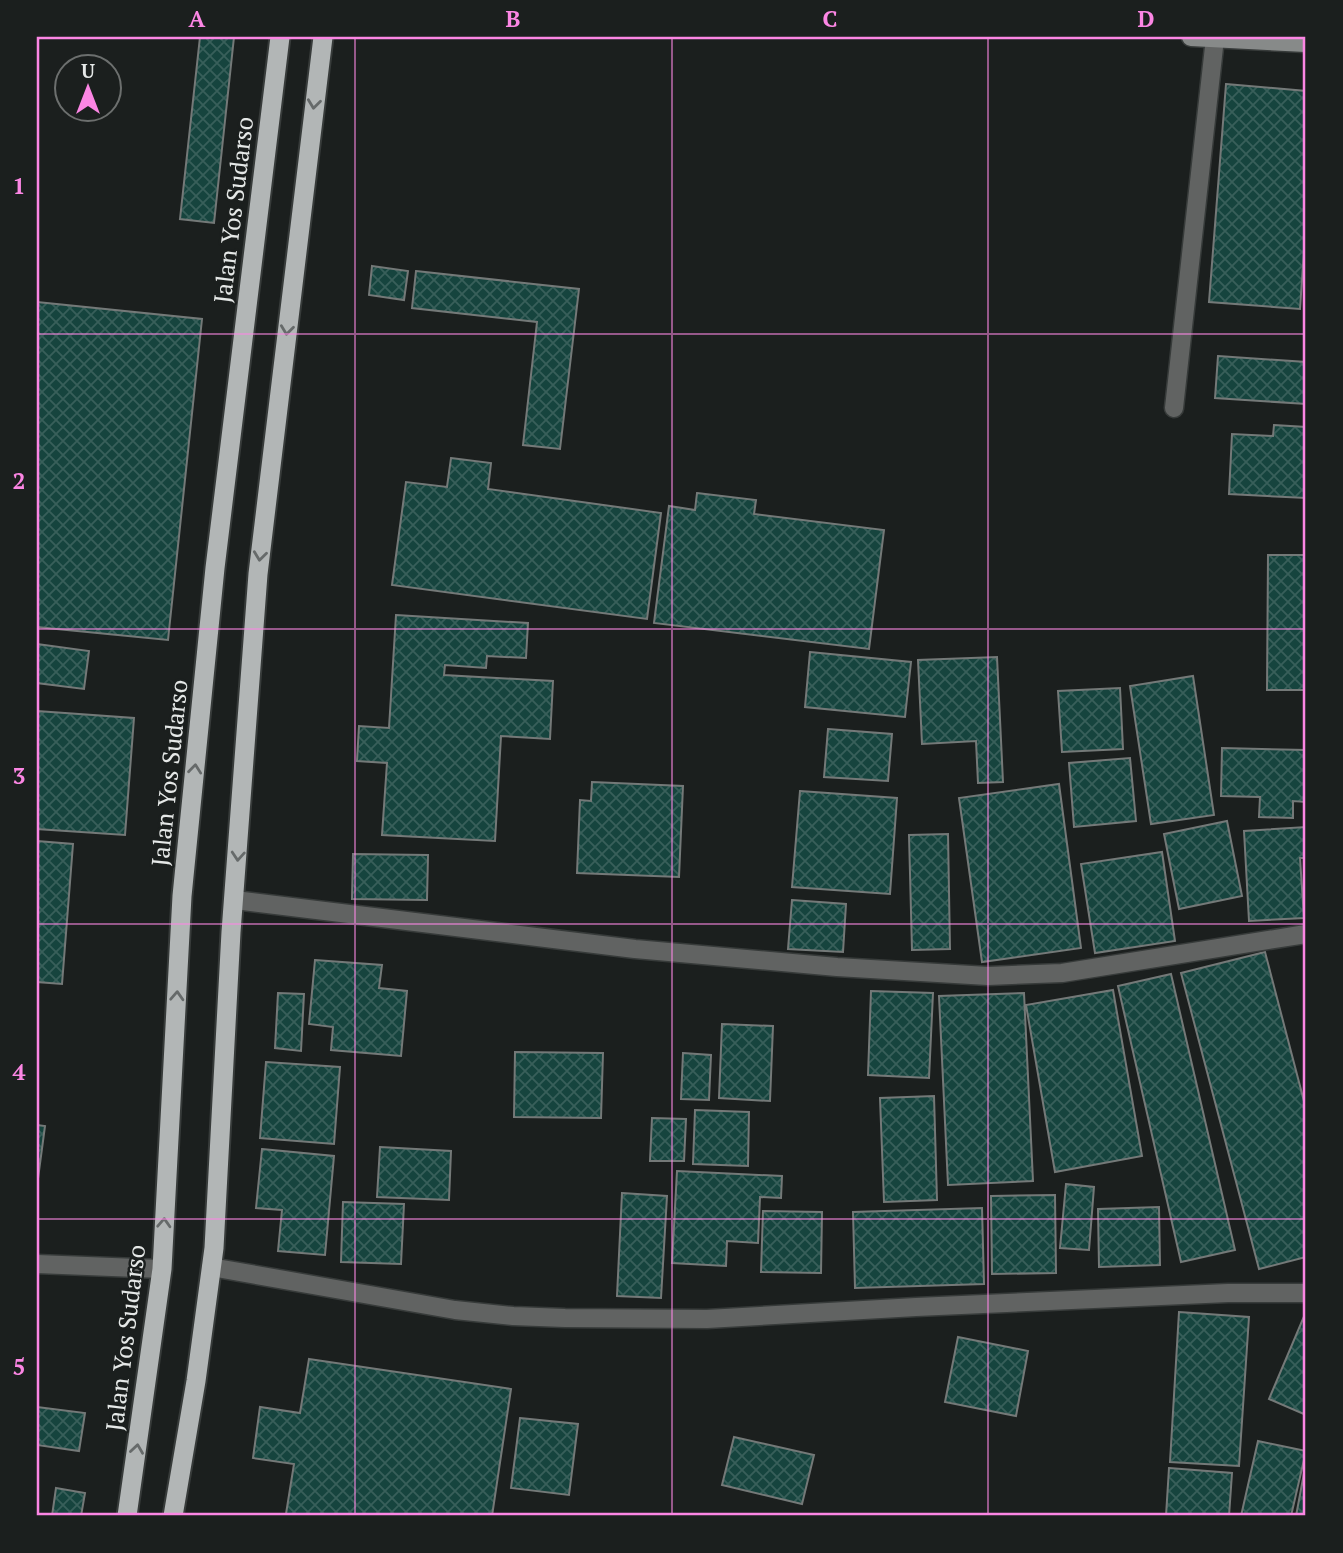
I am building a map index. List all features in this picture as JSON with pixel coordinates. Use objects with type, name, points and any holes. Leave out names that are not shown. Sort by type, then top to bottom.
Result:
[{"type":"highway","name":"Jalan Yos Sudarso","points":[[127,1516],[162,1269],[182,896],[215,568],[280,37]]},
{"type":"highway","points":[[173,1516],[196,1381],[214,1248],[231,946],[258,574],[323,37]]},
{"type":"main road","points":[[1191,37],[1306,43]]},
{"type":"street","points":[[1174,408],[1215,38]]},
{"type":"street","points":[[235,900],[635,949],[837,967],[988,976],[1062,973],[1306,934]]},
{"type":"street","points":[[37,1264],[162,1269]]},
{"type":"street","points":[[211,1267],[455,1310],[565,1318],[707,1319],[1228,1293],[1306,1293]]},
{"type":"building","points":[[200,37],[234,37],[214,223],[180,219]]},
{"type":"building","points":[[1226,84],[1306,91],[1306,221],[1300,309],[1209,302]]},
{"type":"building","points":[[372,266],[408,271],[404,300],[369,295]]},
{"type":"building","points":[[416,271],[579,289],[560,449],[523,445],[537,322],[412,308]]},
{"type":"building","points":[[37,302],[202,319],[168,640],[37,627]]},
{"type":"building","points":[[1218,356],[1306,362],[1306,404],[1215,398]]},
{"type":"building","points":[[1274,425],[1306,427],[1306,498],[1229,494],[1232,434],[1273,436]]},
{"type":"building","points":[[451,458],[491,463],[488,489],[661,513],[647,619],[392,585],[406,482],[447,487]]},
{"type":"building","points":[[697,493],[756,500],[754,514],[884,530],[869,649],[654,623],[669,506],[695,510]]},
{"type":"building","points":[[1268,555],[1306,555],[1306,690],[1267,690]]},
{"type":"building","points":[[396,615],[528,623],[526,658],[487,656],[486,668],[445,665],[444,675],[553,681],[550,739],[501,736],[495,841],[382,835],[387,763],[357,761],[359,726],[389,728]]},
{"type":"building","points":[[37,644],[89,651],[84,689],[37,683]]},
{"type":"building","points":[[810,652],[911,662],[905,717],[805,707]]},
{"type":"building","points":[[997,657],[1003,782],[978,783],[976,741],[922,744],[918,660]]},
{"type":"building","points":[[1193,676],[1214,815],[1151,824],[1130,686]]},
{"type":"building","points":[[1120,688],[1123,749],[1062,752],[1058,691]]},
{"type":"building","points":[[37,711],[134,718],[125,835],[37,829]]},
{"type":"building","points":[[828,729],[892,734],[888,781],[824,777]]},
{"type":"building","points":[[1222,748],[1306,750],[1306,802],[1293,801],[1293,818],[1259,817],[1260,797],[1221,796]]},
{"type":"building","points":[[1130,758],[1136,821],[1074,827],[1069,763]]},
{"type":"building","points":[[592,782],[683,786],[679,877],[577,873],[580,800],[591,801]]},
{"type":"building","points":[[1059,784],[1081,948],[982,962],[959,798]]},
{"type":"building","points":[[800,791],[897,798],[890,894],[792,887]]},
{"type":"building","points":[[1227,821],[1242,896],[1179,909],[1164,834]]},
{"type":"building","points":[[1306,827],[1306,858],[1300,858],[1304,918],[1249,921],[1244,831]]},
{"type":"building","points":[[948,834],[950,949],[912,950],[909,835]]},
{"type":"building","points":[[37,841],[73,844],[62,984],[37,982]]},
{"type":"building","points":[[1162,852],[1175,941],[1095,953],[1081,864]]},
{"type":"building","points":[[353,854],[428,855],[427,900],[352,899]]},
{"type":"building","points":[[792,900],[846,904],[843,952],[788,949]]},
{"type":"building","points":[[1265,952],[1306,1109],[1306,1257],[1259,1269],[1181,973]]},
{"type":"building","points":[[315,960],[382,965],[379,988],[407,991],[401,1056],[331,1050],[333,1027],[309,1024]]},
{"type":"building","points":[[1171,974],[1235,1250],[1181,1262],[1118,986]]},
{"type":"building","points":[[1113,990],[1142,1156],[1055,1172],[1026,1005]]},
{"type":"building","points":[[871,991],[933,993],[929,1078],[868,1075]]},
{"type":"building","points":[[278,993],[304,994],[301,1051],[275,1048]]},
{"type":"building","points":[[1024,993],[1033,1181],[948,1185],[939,996]]},
{"type":"building","points":[[722,1024],[773,1026],[770,1101],[719,1098]]},
{"type":"building","points":[[515,1052],[603,1053],[601,1118],[514,1117]]},
{"type":"building","points":[[683,1053],[711,1055],[709,1100],[681,1099]]},
{"type":"building","points":[[266,1062],[340,1067],[334,1144],[260,1138]]},
{"type":"building","points":[[934,1096],[937,1200],[884,1202],[880,1098]]},
{"type":"building","points":[[695,1110],[749,1112],[748,1166],[693,1164]]},
{"type":"building","points":[[652,1118],[686,1119],[684,1161],[650,1161]]},
{"type":"building","points":[[37,1125],[45,1126],[37,1186]]},
{"type":"building","points":[[380,1147],[451,1151],[449,1200],[377,1197]]},
{"type":"building","points":[[262,1149],[334,1156],[325,1255],[278,1251],[282,1210],[256,1208]]},
{"type":"building","points":[[677,1171],[782,1176],[781,1198],[760,1197],[758,1243],[727,1241],[726,1266],[672,1263]]},
{"type":"building","points":[[1066,1184],[1094,1187],[1089,1250],[1060,1248]]},
{"type":"building","points":[[622,1193],[667,1196],[661,1298],[617,1296]]},
{"type":"building","points":[[1055,1195],[1056,1273],[992,1274],[991,1196]]},
{"type":"building","points":[[343,1202],[404,1204],[401,1264],[341,1262]]},
{"type":"building","points":[[1159,1207],[1160,1265],[1099,1267],[1098,1209]]},
{"type":"building","points":[[982,1208],[984,1284],[855,1288],[853,1212]]},
{"type":"building","points":[[763,1211],[822,1212],[821,1273],[761,1272]]},
{"type":"building","points":[[1179,1312],[1249,1317],[1239,1466],[1170,1462]]},
{"type":"building","points":[[1306,1314],[1306,1415],[1269,1399]]},
{"type":"building","points":[[958,1337],[1028,1351],[1016,1416],[945,1402]]},
{"type":"building","points":[[309,1359],[511,1389],[492,1516],[286,1514],[294,1464],[253,1458],[260,1407],[300,1413]]},
{"type":"building","points":[[37,1407],[85,1413],[79,1451],[37,1445]]},
{"type":"building","points":[[520,1418],[578,1424],[569,1495],[511,1488]]},
{"type":"building","points":[[734,1437],[814,1455],[802,1504],[722,1485]]},
{"type":"building","points":[[1258,1441],[1306,1451],[1291,1516],[1241,1516]]},
{"type":"building","points":[[1169,1468],[1232,1473],[1229,1516],[1166,1516]]},
{"type":"building","points":[[1304,1473],[1306,1516],[1296,1516]]},
{"type":"building","points":[[56,1488],[85,1493],[81,1516],[52,1516]]}]
